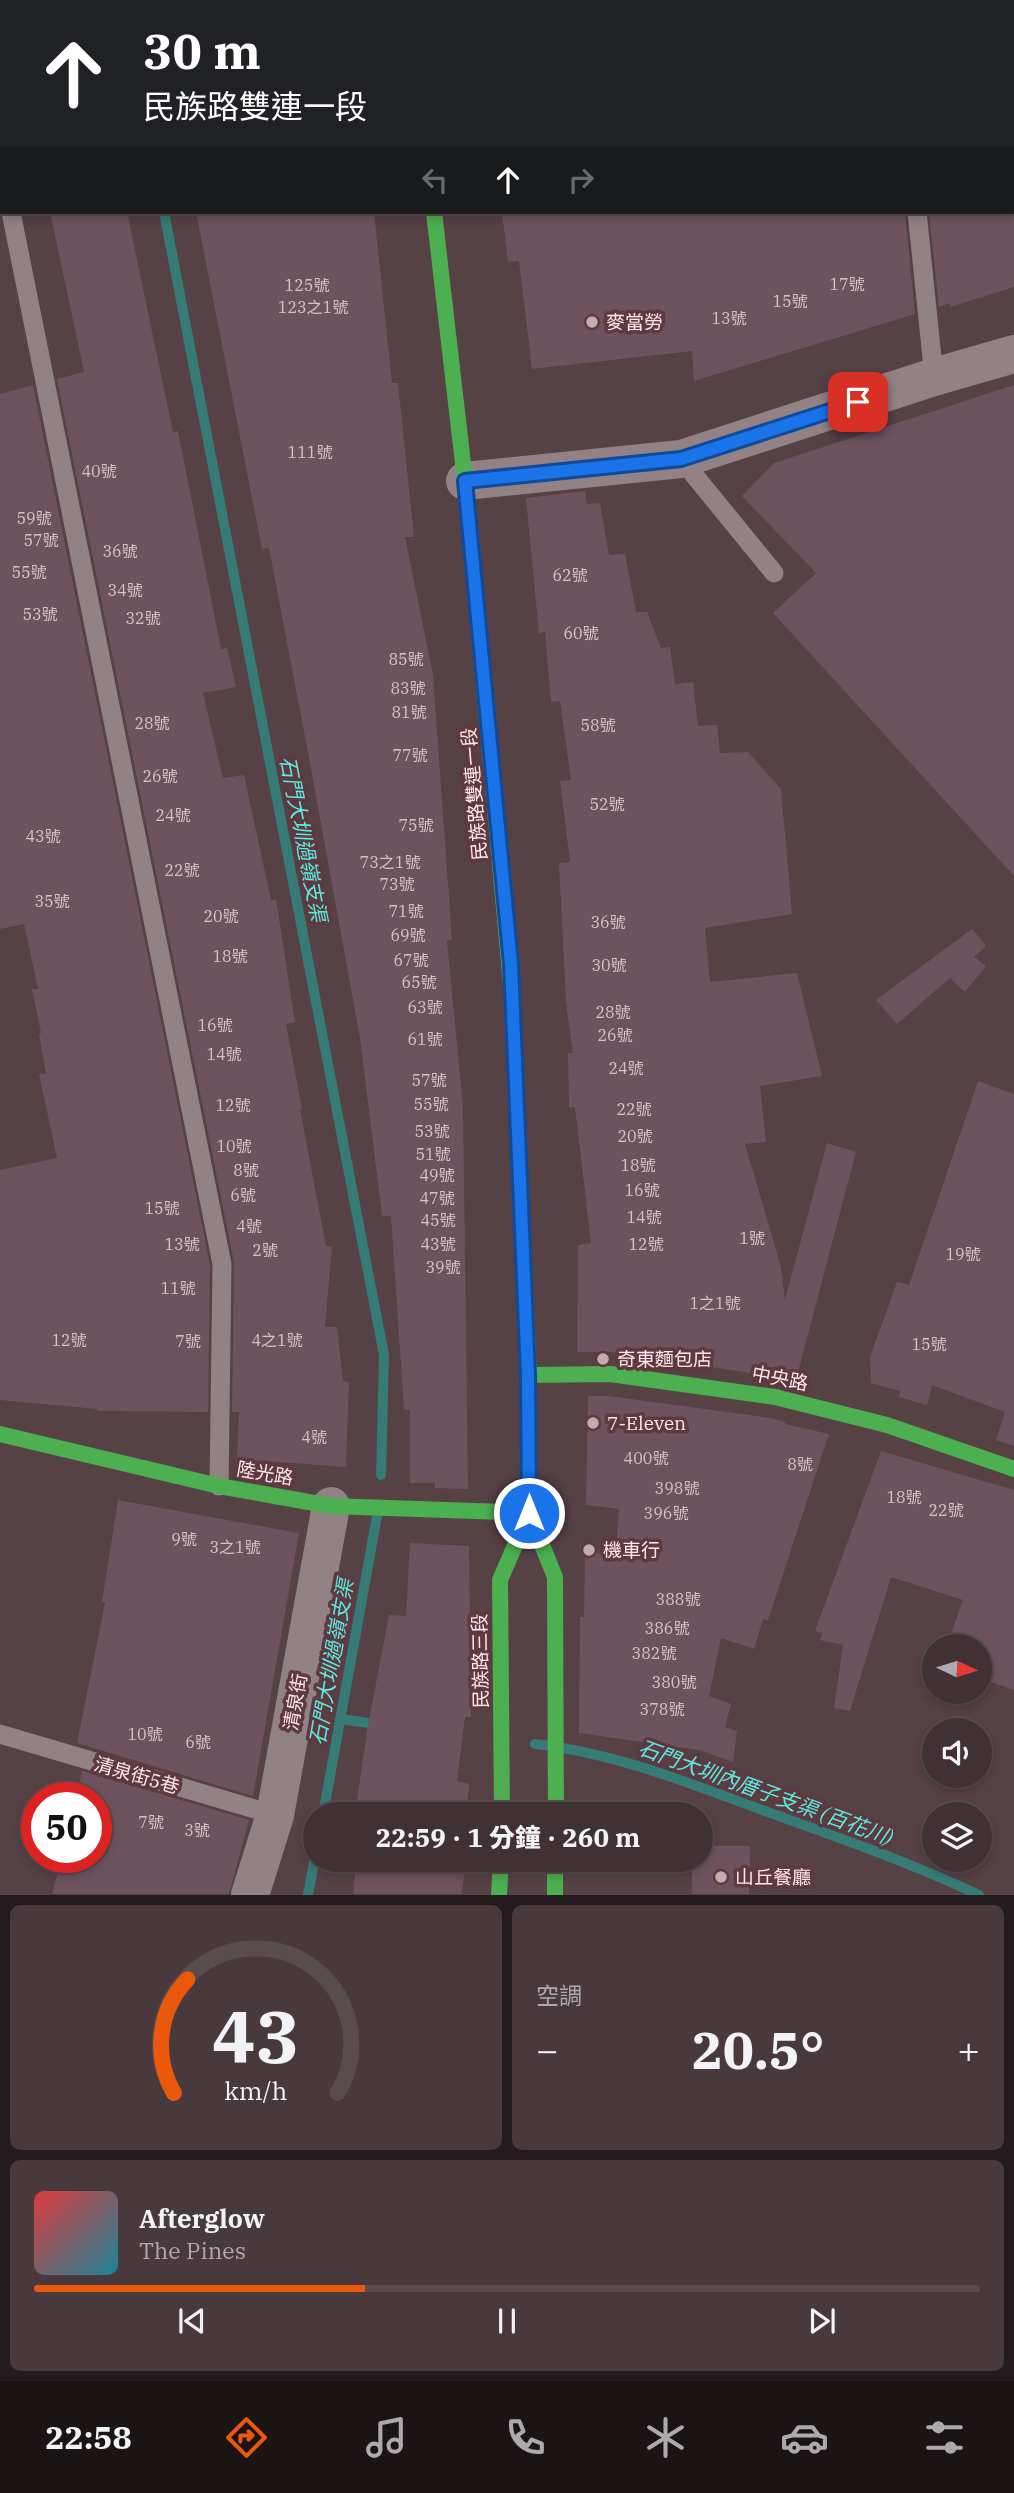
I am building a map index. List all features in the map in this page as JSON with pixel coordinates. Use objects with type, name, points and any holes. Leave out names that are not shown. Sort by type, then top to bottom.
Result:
[{"type":"main road","name":"民族路雙連一段","points":[[434,214],[465,481],[511,964],[528,1375]]},
{"type":"main road","name":"中央路","points":[[528,1375],[610,1374],[775,1397],[887,1425],[1014,1469]]},
{"type":"main road","name":"民族路三段","points":[[528,1375],[529,1513],[555,1577],[556,1802]]},
{"type":"main road","name":"陸光路","points":[[0,1433],[219,1486],[331,1506],[529,1513]]},
{"type":"main road","name":"民族路三段","points":[[502,1802],[500,1580],[529,1513]]},
{"type":"main road","points":[[499,1895],[500,1872]]},
{"type":"main road","points":[[555,1872],[555,1895]]},
{"type":"street","points":[[465,481],[681,459],[934,377],[1014,354]]},
{"type":"street","name":"清泉街","points":[[250,1895],[275,1815],[331,1506]]},
{"type":"lane","points":[[11,214],[222,1264],[219,1486]]},
{"type":"lane","points":[[917,214],[934,377]]},
{"type":"lane","points":[[681,459],[774,573]]},
{"type":"lane","name":"清泉街5巷","points":[[0,1734],[275,1815]]},
{"type":"building","points":[[50,214],[127,214],[173,432],[178,431],[221,649],[227,648],[236,687],[203,693],[223,778],[244,775],[271,900],[276,899],[295,1022],[286,1024],[326,1246],[332,1247],[325,1327],[337,1327],[343,1381],[349,1382],[346,1467],[237,1459],[239,1412],[232,1412],[234,1262],[57,379],[84,372]]},
{"type":"building","points":[[196,214],[374,214],[392,383],[398,383],[414,537],[405,537],[433,675],[452,939],[447,941],[463,1106],[468,1489],[435,1488],[435,1483],[410,1483],[410,1410],[404,1410],[391,1216],[382,1216],[360,1038],[269,548],[262,549]]},
{"type":"building","points":[[502,214],[905,214],[915,314],[694,381],[692,351],[532,369],[519,261],[508,262]]},
{"type":"building","points":[[929,214],[1014,214],[1014,287],[950,307],[950,303],[939,307]]},
{"type":"building","points":[[33,385],[210,1265],[208,1412],[97,1411],[0,1400],[0,1170],[57,1158],[39,1074],[46,1074],[32,989],[38,989],[24,924],[0,929],[0,394]]},
{"type":"building","points":[[1014,385],[1014,876],[773,613],[816,573],[742,496],[774,463]]},
{"type":"building","points":[[585,491],[587,504],[600,503],[609,555],[625,554],[636,612],[647,612],[661,648],[670,647],[675,684],[693,682],[698,726],[717,725],[720,753],[748,752],[781,789],[792,914],[705,928],[710,982],[797,973],[822,1076],[760,1086],[766,1142],[745,1144],[781,1267],[785,1300],[827,1143],[856,1152],[796,1380],[613,1352],[577,1352],[578,1245],[591,1243],[575,1107],[569,1108],[568,1053],[573,1053],[566,1002],[559,863],[570,862],[560,781],[571,780],[560,701],[551,702],[545,631],[539,634],[526,498]]},
{"type":"building","points":[[972,929],[986,946],[974,957],[986,966],[965,992],[950,978],[897,1024],[876,1000]]},
{"type":"building","points":[[978,1081],[1014,1094],[1014,1446],[996,1440],[1005,1412],[932,1385],[927,1405],[899,1397],[900,1391],[871,1383],[870,1357],[897,1282],[909,1285]]},
{"type":"building","points":[[588,1396],[609,1396],[771,1418],[829,1434],[768,1620],[763,1619],[754,1649],[721,1638],[709,1696],[731,1704],[725,1727],[737,1731],[733,1762],[699,1750],[579,1733],[580,1617],[584,1617],[585,1552],[615,1554],[619,1509],[586,1505]]},
{"type":"building","points":[[881,1451],[1014,1490],[1014,1690],[992,1682],[992,1634],[951,1634],[963,1600],[891,1577],[850,1711],[834,1708],[843,1645],[820,1640],[823,1633],[815,1631]]},
{"type":"building","points":[[118,1500],[299,1533],[253,1796],[77,1743],[105,1603],[102,1602]]},
{"type":"building","points":[[410,1543],[469,1546],[471,1717],[465,1717],[457,1781],[469,1784],[467,1802],[357,1802],[389,1615],[406,1616]]},
{"type":"building","points":[[82,1771],[249,1820],[229,1894],[52,1894],[58,1873],[112,1873],[112,1782],[79,1782]]},
{"type":"building","name":"山丘餐廳","points":[[713,1846],[750,1846],[749,1894],[692,1894],[692,1872],[713,1872]]},
{"type":"building","points":[[356,1872],[465,1872],[461,1894],[353,1894]]},
{"type":"waterway","name":"石門大圳過嶺支渠","points":[[164,214],[384,1355],[381,1475]]},
{"type":"waterway","name":"石門大圳過嶺支渠","points":[[325,1802],[377,1516]]},
{"type":"waterway","name":"石門大圳內厝子支渠 (百花川)","points":[[340,1719],[383,1725]]},
{"type":"waterway","name":"石門大圳內厝子支渠 (百花川)","points":[[535,1744],[594,1754],[680,1780],[873,1850],[979,1895]]},
{"type":"waterway","name":"石門大圳過嶺支渠","points":[[308,1895],[312,1872]]},
{"type":"traffic: fast","points":[[434,214],[465,481],[512,995]]},
{"type":"traffic: fast","points":[[521,1203],[529,1375],[529,1513],[555,1577],[556,1802]]},
{"type":"traffic: fast","points":[[529,1375],[610,1374],[775,1397],[887,1425],[1014,1469]]},
{"type":"traffic: fast","points":[[0,1434],[219,1486],[331,1506],[529,1513]]},
{"type":"traffic: fast","points":[[502,1802],[500,1580],[529,1513]]},
{"type":"traffic: fast","points":[[499,1895],[500,1872]]},
{"type":"traffic: fast","points":[[555,1872],[555,1895]]},
{"type":"traffic: jam","points":[[512,995],[521,1203]]},
{"type":"place","name":"麥當勞","points":[[592,322]]},
{"type":"place","name":"奇東麵包店","points":[[603,1359]]},
{"type":"place","name":"7-Eleven","points":[[593,1423]]},
{"type":"place","name":"機車行","points":[[589,1550]]},
{"type":"place","name":"山丘餐廳","points":[[721,1877]]},
{"type":"route","points":[[529,1513],[528,1375],[511,964],[465,481],[681,459],[858,402]]}]
